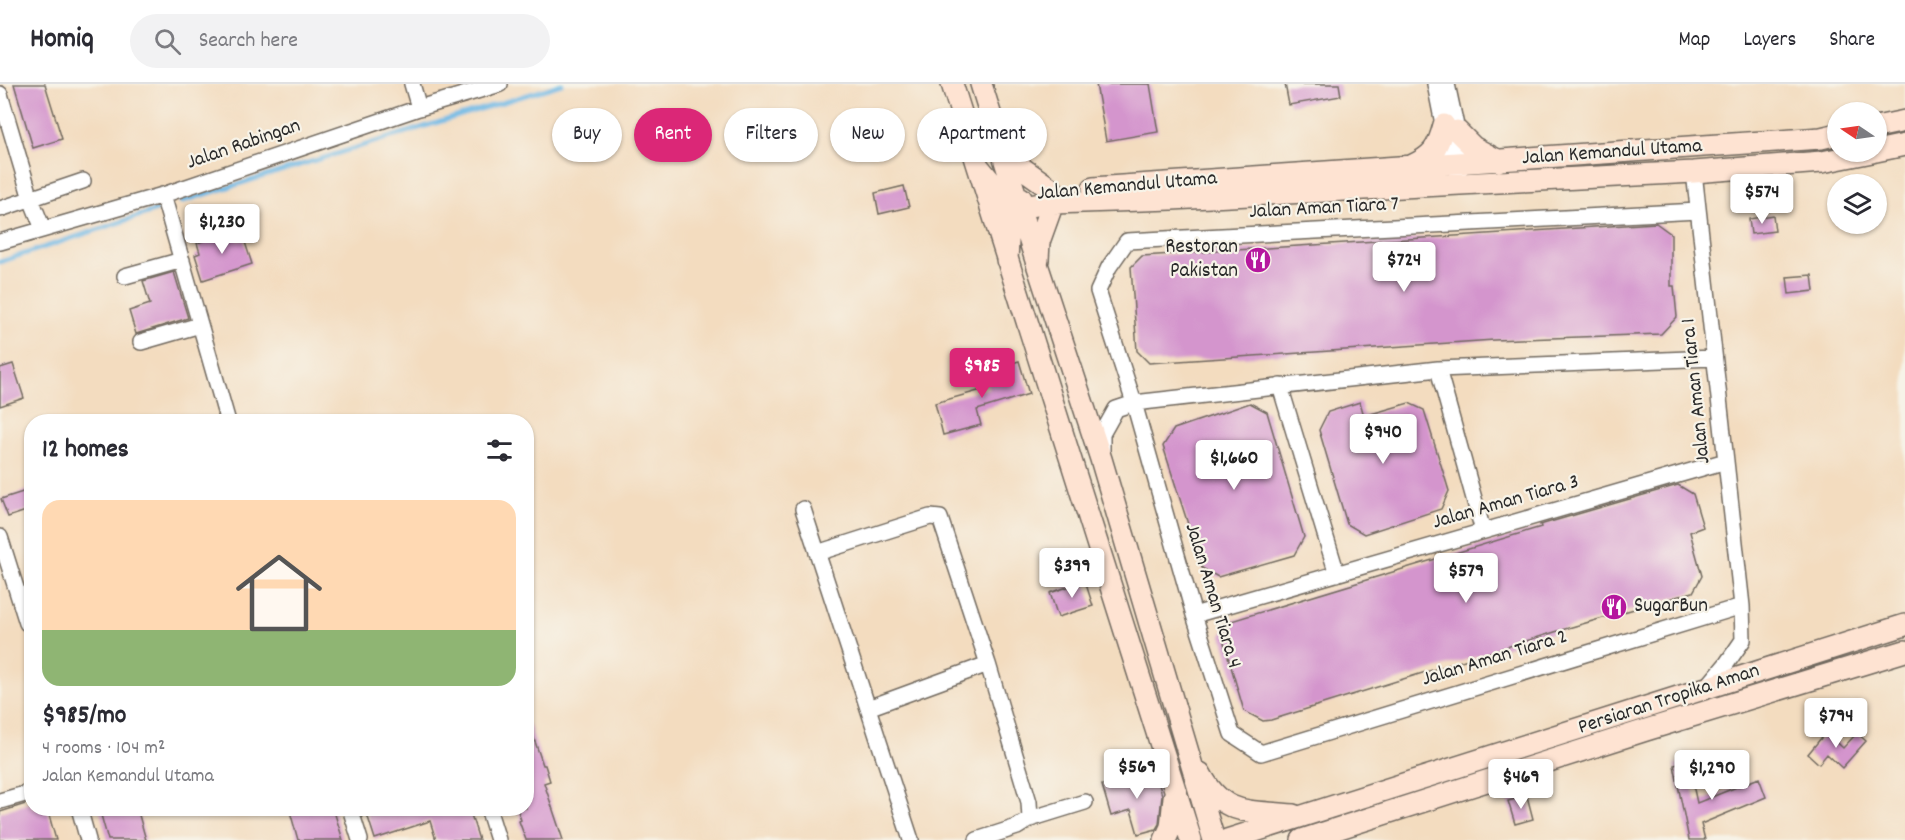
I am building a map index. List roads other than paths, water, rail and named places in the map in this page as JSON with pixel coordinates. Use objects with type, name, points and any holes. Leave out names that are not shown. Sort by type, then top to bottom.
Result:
[{"type":"street","points":[[412,84],[419,108]]},
{"type":"street","name":"Jalan Rabingan","points":[[0,242],[163,195],[419,108],[500,84]]},
{"type":"street","points":[[952,84],[1007,260]]},
{"type":"street","points":[[981,84],[988,108]]},
{"type":"street","points":[[1435,84],[1451,128],[1473,147],[1499,161]]},
{"type":"street","points":[[1447,84],[1451,128],[1458,166],[1478,184]]},
{"type":"street","points":[[0,94],[31,199],[43,229]]},
{"type":"street","points":[[1887,125],[1905,121]]},
{"type":"street","points":[[1411,166],[1426,159],[1451,128]]},
{"type":"street","name":"Jalan Kemandul Utama","points":[[1191,840],[1007,260],[1015,203],[1053,197],[1411,166],[1458,166],[1827,137]]},
{"type":"street","name":"Jalan Kemandul Utama","points":[[1887,148],[1905,145]]},
{"type":"street","name":"Jalan Kemandul Utama","points":[[1053,197],[1478,184],[1694,172],[1827,161]]},
{"type":"street","points":[[1004,162],[1015,203],[1101,459],[1214,840]]},
{"type":"street","points":[[1016,162],[1053,197],[1039,242],[1038,267]]},
{"type":"street","points":[[978,166],[1015,203]]},
{"type":"street","points":[[1438,185],[1458,166]]},
{"type":"street","name":"Jalan Aman Tiara 1","points":[[1694,172],[1742,606],[1743,640],[1706,688]]},
{"type":"street","points":[[0,209],[83,181]]},
{"type":"street","points":[[163,195],[226,414]]},
{"type":"street","name":"Jalan Aman Tiara 7","points":[[1134,403],[1098,291],[1109,267],[1127,241],[1698,211]]},
{"type":"street","points":[[125,276],[182,260]]},
{"type":"street","points":[[141,342],[200,326]]},
{"type":"street","points":[[1101,459],[1102,434],[1116,409],[1134,403],[1438,369],[1714,358]]},
{"type":"street","points":[[1438,369],[1483,531]]},
{"type":"street","points":[[1280,386],[1337,574]]},
{"type":"street","name":"Jalan Aman Tiara 4","points":[[1134,403],[1194,615],[1232,734],[1261,753]]},
{"type":"street","name":"Jalan Aman Tiara 3","points":[[1194,615],[1726,461]]},
{"type":"street","points":[[803,509],[911,840]]},
{"type":"street","points":[[817,553],[930,517],[940,518],[988,664],[1029,802],[1030,819]]},
{"type":"street","points":[[0,537],[24,613]]},
{"type":"street","name":"Jalan Aman Tiara 2","points":[[1261,753],[1742,606]]},
{"type":"street","name":"Persiaran Tropika Aman","points":[[1227,840],[1905,626]]},
{"type":"street","name":"Persiaran Tropika Aman","points":[[1302,840],[1646,730],[1905,651]]},
{"type":"street","points":[[868,708],[988,664]]},
{"type":"street","points":[[1186,749],[1208,788],[1233,808],[1301,816]]},
{"type":"street","points":[[1165,840],[1170,827],[1175,788]]},
{"type":"street","points":[[0,801],[24,794]]},
{"type":"street","points":[[977,840],[1017,827],[1030,819],[1085,802]]},
{"type":"street","points":[[81,816],[88,840]]},
{"type":"street","points":[[352,816],[360,840]]},
{"type":"street","points":[[490,816],[498,840]]},
{"type":"waterway","points":[[181,202],[562,84]]},
{"type":"waterway","points":[[0,262],[157,210]]},
{"type":"place","name":"Restoran Pakistan","points":[[1258,260]]},
{"type":"place","name":"SugarBun","points":[[1614,607]]}]
